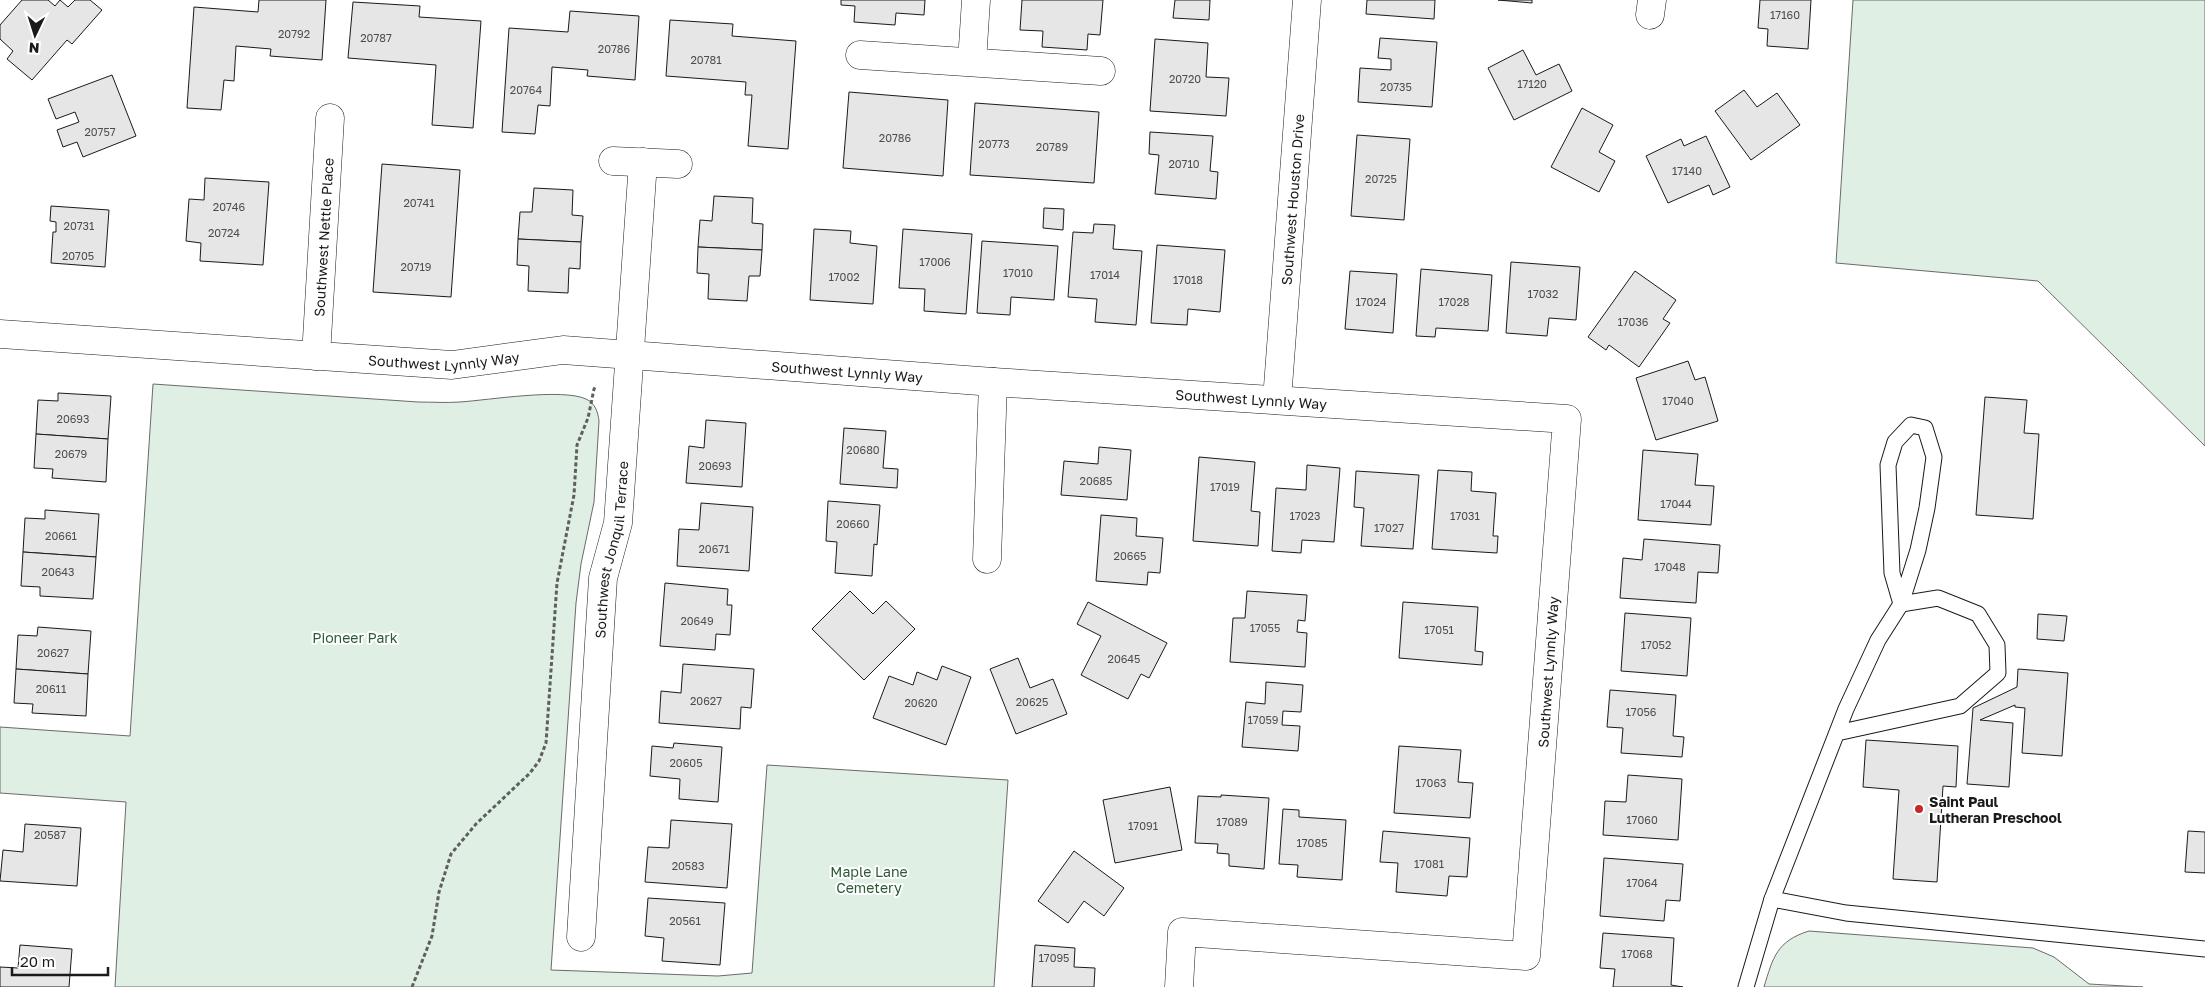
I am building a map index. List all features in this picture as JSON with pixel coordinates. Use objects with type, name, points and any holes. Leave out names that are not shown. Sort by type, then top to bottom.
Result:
[{"type":"street","points":[[972,62],[976,0]]},
{"type":"street","name":"Southwest Houston Drive","points":[[1277,400],[1307,0]]},
{"type":"street","points":[[860,55],[1101,70]]},
{"type":"street","name":"Southwest Nettle Place","points":[[316,356],[330,118]]},
{"type":"street","points":[[614,161],[678,164]]},
{"type":"street","name":"Southwest Jonquil Terrace","points":[[581,937],[604,578],[618,523],[643,162]]},
{"type":"street","name":"Southwest Lynnly Way","points":[[0,334],[452,365],[563,350],[993,382],[1567,419],[1526,956],[1182,932],[1180,987]]},
{"type":"street","points":[[987,559],[993,382]]},
{"type":"lane","points":[[1746,987],[1772,899],[1837,733],[1878,640],[1901,604],[1918,550],[1927,508],[1934,457],[1925,428],[1911,425],[1895,442],[1888,465],[1892,573],[1901,604]]},
{"type":"lane","points":[[1837,733],[1960,706],[1998,673],[1997,645],[1978,614],[1938,598],[1901,604]]},
{"type":"lane","points":[[1772,899],[1846,913],[2205,950]]},
{"type":"path","points":[[412,987],[432,936],[439,892],[451,854],[476,824],[530,773],[539,761],[546,742],[557,583],[574,494],[577,444],[588,418],[594,389],[630,355]]},
{"type":"green space","points":[[1853,0],[2205,0],[2205,446],[2038,281],[1836,263]]},
{"type":"green space","name":"Pioneer Park","points":[[153,384],[418,402],[455,402],[560,395],[586,399],[594,405],[599,421],[594,502],[581,564],[576,603],[551,970],[718,976],[752,973],[767,765],[1008,780],[994,987],[115,987],[126,802],[0,793],[0,727],[130,736]]},
{"type":"green space","points":[[1809,931],[2033,948],[2054,957],[2089,984],[2143,987],[1764,987],[1770,967],[1778,951],[1790,940]]},
{"type":"building","points":[[22,0],[48,0],[55,6],[60,0],[68,7],[75,0],[90,0],[102,10],[72,44],[67,40],[32,80],[7,59],[13,51],[0,39],[0,25]]},
{"type":"building","points":[[259,0],[326,0],[322,60],[270,56],[271,49],[236,46],[234,81],[224,80],[221,110],[187,108],[194,7],[258,12]]},
{"type":"building","points":[[841,0],[925,0],[924,15],[896,13],[895,25],[854,22],[855,6],[841,5]]},
{"type":"building","points":[[1022,0],[1103,0],[1100,35],[1088,34],[1087,50],[1042,47],[1043,31],[1020,30]]},
{"type":"building","points":[[1175,0],[1210,0],[1209,20],[1173,18]]},
{"type":"building","points":[[1367,0],[1435,0],[1434,19],[1366,14]]},
{"type":"building","points":[[1498,0],[1532,0],[1532,3]]},
{"type":"building","points":[[1760,0],[1811,0],[1808,49],[1767,46],[1768,29],[1758,28]]},
{"type":"building","points":[[353,2],[420,6],[419,17],[481,21],[473,128],[432,125],[436,65],[348,58]]},
{"type":"building","points":[[570,11],[639,16],[635,80],[587,76],[588,70],[552,67],[550,106],[538,105],[535,134],[502,132],[509,28],[568,32]]},
{"type":"building","points":[[670,20],[733,24],[732,36],[796,41],[788,149],[748,146],[752,95],[745,95],[746,82],[666,76]]},
{"type":"building","points":[[1380,38],[1437,42],[1432,107],[1358,102],[1360,68],[1391,70],[1391,59],[1378,58]]},
{"type":"building","points":[[1155,39],[1208,43],[1206,77],[1229,78],[1226,116],[1150,111]]},
{"type":"building","points":[[1523,50],[1536,75],[1559,64],[1572,91],[1514,120],[1488,68]]},
{"type":"building","points":[[112,75],[136,136],[83,157],[77,142],[63,147],[57,130],[79,122],[75,112],[56,119],[48,99]]},
{"type":"building","points":[[1744,90],[1757,107],[1777,93],[1800,125],[1751,160],[1715,111]]},
{"type":"building","points":[[849,92],[948,100],[943,176],[843,168]]},
{"type":"building","points":[[975,103],[1099,112],[1094,183],[970,175]]},
{"type":"building","points":[[1582,108],[1613,125],[1599,152],[1615,161],[1599,192],[1551,167]]},
{"type":"building","points":[[1150,132],[1213,136],[1210,171],[1218,172],[1216,199],[1155,194],[1159,155],[1149,154]]},
{"type":"building","points":[[1357,135],[1410,139],[1404,220],[1351,216]]},
{"type":"building","points":[[1706,136],[1730,187],[1713,195],[1709,185],[1668,203],[1646,156],[1681,139],[1684,146]]},
{"type":"building","points":[[382,164],[460,170],[451,297],[373,292]]},
{"type":"building","points":[[205,178],[269,182],[263,265],[200,261],[201,243],[186,241],[189,199],[204,200]]},
{"type":"building","points":[[534,188],[573,190],[572,215],[583,216],[581,242],[518,239],[520,212],[532,212]]},
{"type":"building","points":[[714,196],[753,198],[752,223],[763,224],[762,250],[698,247],[700,220],[712,221]]},
{"type":"building","points":[[51,206],[109,210],[105,267],[51,263],[53,232],[56,232],[56,222],[50,221]]},
{"type":"building","points":[[1044,208],[1064,209],[1063,230],[1043,228]]},
{"type":"building","points":[[1094,224],[1115,225],[1113,249],[1142,251],[1136,325],[1095,322],[1097,299],[1068,297],[1073,232],[1093,233]]},
{"type":"building","points":[[814,229],[851,231],[850,243],[877,246],[873,304],[810,300]]},
{"type":"building","points":[[903,229],[972,234],[966,314],[924,311],[925,289],[899,288]]},
{"type":"building","points":[[518,239],[581,242],[580,269],[569,268],[568,293],[528,291],[529,266],[517,265]]},
{"type":"building","points":[[982,241],[1058,246],[1054,300],[1011,297],[1010,315],[977,313]]},
{"type":"building","points":[[1157,245],[1225,250],[1220,312],[1188,309],[1187,325],[1151,323]]},
{"type":"building","points":[[698,247],[762,250],[760,276],[749,276],[747,301],[708,299],[709,274],[697,273]]},
{"type":"building","points":[[1511,262],[1580,267],[1576,320],[1549,318],[1547,336],[1506,333]]},
{"type":"building","points":[[1421,269],[1492,275],[1488,331],[1436,328],[1435,337],[1416,336]]},
{"type":"building","points":[[1350,271],[1397,274],[1393,333],[1345,329]]},
{"type":"building","points":[[1635,271],[1676,300],[1663,319],[1670,323],[1639,367],[1609,345],[1606,350],[1588,337]]},
{"type":"building","points":[[1688,361],[1695,380],[1705,377],[1718,421],[1656,440],[1636,378]]},
{"type":"building","points":[[58,393],[111,396],[108,439],[36,434],[38,400],[58,401]]},
{"type":"building","points":[[1985,397],[2027,400],[2024,433],[2039,434],[2033,519],[1976,515]]},
{"type":"building","points":[[706,420],[746,423],[742,487],[686,483],[689,446],[704,448]]},
{"type":"building","points":[[844,428],[886,431],[883,468],[898,469],[897,488],[840,484]]},
{"type":"building","points":[[36,434],[108,439],[106,482],[52,478],[53,469],[34,468]]},
{"type":"building","points":[[1099,447],[1131,450],[1127,500],[1061,495],[1064,461],[1098,464]]},
{"type":"building","points":[[1643,450],[1698,454],[1695,485],[1714,486],[1711,525],[1638,520]]},
{"type":"building","points":[[1199,457],[1255,462],[1251,511],[1260,512],[1258,546],[1193,541]]},
{"type":"building","points":[[1307,465],[1340,468],[1334,542],[1302,540],[1301,553],[1272,551],[1276,488],[1306,490]]},
{"type":"building","points":[[1438,470],[1472,472],[1471,491],[1496,493],[1493,536],[1498,536],[1497,553],[1432,549]]},
{"type":"building","points":[[1356,471],[1419,475],[1413,549],[1361,546],[1364,508],[1354,507]]},
{"type":"building","points":[[828,501],[880,505],[877,545],[874,544],[872,576],[835,573],[837,542],[826,541]]},
{"type":"building","points":[[701,503],[753,507],[749,571],[677,566],[679,529],[699,530]]},
{"type":"building","points":[[45,510],[99,514],[96,557],[23,552],[25,518],[45,519]]},
{"type":"building","points":[[1101,515],[1137,518],[1136,536],[1163,538],[1160,573],[1148,572],[1147,585],[1096,581]]},
{"type":"building","points":[[1644,539],[1720,545],[1718,573],[1698,572],[1696,603],[1620,598],[1623,558],[1642,560]]},
{"type":"building","points":[[23,552],[96,557],[93,599],[40,596],[40,587],[21,586]]},
{"type":"building","points":[[665,583],[728,589],[727,605],[732,605],[730,635],[716,634],[715,650],[660,646]]},
{"type":"building","points":[[850,591],[873,614],[886,601],[915,629],[864,680],[812,629]]},
{"type":"building","points":[[1247,591],[1307,595],[1305,621],[1298,620],[1297,632],[1307,633],[1305,667],[1230,662],[1233,618],[1245,618]]},
{"type":"building","points":[[1088,602],[1167,643],[1149,678],[1141,674],[1128,699],[1081,675],[1101,636],[1077,624]]},
{"type":"building","points":[[1403,602],[1478,607],[1475,651],[1483,652],[1482,665],[1399,658]]},
{"type":"building","points":[[1625,613],[1691,618],[1687,676],[1621,671]]},
{"type":"building","points":[[2038,614],[2067,616],[2064,641],[2037,639]]},
{"type":"building","points":[[38,627],[91,631],[88,674],[16,669],[18,635],[37,636]]},
{"type":"building","points":[[1018,658],[1030,688],[1053,679],[1067,714],[1016,734],[990,669]]},
{"type":"building","points":[[683,664],[754,669],[751,708],[741,707],[740,729],[659,723],[661,691],[681,693]]},
{"type":"building","points":[[942,666],[971,677],[946,745],[873,718],[889,676],[913,685],[917,672],[937,680]]},
{"type":"building","points":[[16,669],[88,674],[86,716],[32,713],[33,704],[14,703]]},
{"type":"building","points":[[2018,669],[2068,673],[2062,756],[2022,753],[2025,708],[2015,707],[2015,705],[1980,720],[2013,723],[2009,787],[1967,784],[1973,708],[2017,687]]},
{"type":"building","points":[[1266,682],[1303,685],[1301,712],[1283,711],[1282,725],[1300,726],[1298,751],[1242,747],[1246,702],[1265,704]]},
{"type":"building","points":[[1610,690],[1676,695],[1673,736],[1684,737],[1682,757],[1621,753],[1623,728],[1607,727]]},
{"type":"building","points":[[1866,740],[1958,746],[1956,787],[1943,786],[1937,882],[1893,879],[1899,790],[1863,787]]},
{"type":"building","points":[[674,743],[722,747],[718,802],[679,799],[680,779],[650,776],[652,746],[673,748]]},
{"type":"building","points":[[1399,746],[1461,750],[1458,782],[1473,783],[1470,818],[1394,813]]},
{"type":"building","points":[[1628,775],[1682,779],[1678,840],[1603,835],[1605,801],[1626,802]]},
{"type":"building","points":[[1170,787],[1182,850],[1115,863],[1103,800]]},
{"type":"building","points":[[1221,795],[1269,798],[1264,869],[1229,866],[1229,854],[1217,853],[1218,844],[1195,843],[1198,796],[1221,797]]},
{"type":"building","points":[[1283,809],[1299,810],[1299,817],[1346,820],[1342,880],[1297,877],[1298,865],[1279,864]]},
{"type":"building","points":[[671,820],[732,824],[727,888],[645,882],[648,847],[669,848]]},
{"type":"building","points":[[25,824],[81,828],[77,886],[0,881],[3,850],[23,852]]},
{"type":"building","points":[[1383,831],[1470,838],[1467,877],[1449,876],[1447,896],[1396,892],[1398,863],[1380,862]]},
{"type":"building","points":[[2188,831],[2205,832],[2205,873],[2185,872]]},
{"type":"building","points":[[1074,851],[1124,888],[1104,916],[1084,901],[1068,923],[1038,901]]},
{"type":"building","points":[[1604,858],[1683,864],[1680,901],[1666,900],[1664,921],[1600,916]]},
{"type":"building","points":[[648,898],[725,903],[720,965],[662,961],[664,938],[645,936]]},
{"type":"building","points":[[1603,933],[1674,938],[1671,985],[1683,987],[1613,987],[1615,969],[1600,968]]},
{"type":"building","points":[[20,945],[72,949],[69,987],[0,987],[0,967],[18,968]]},
{"type":"building","points":[[1035,945],[1075,948],[1074,967],[1095,968],[1094,987],[1032,987]]},
{"type":"place","name":"Saint Paul Lutheran Preschool","points":[[1919,809]]},
{"type":"park label","name":"Maple Lane Cemetery","points":[[869,880]]}]
